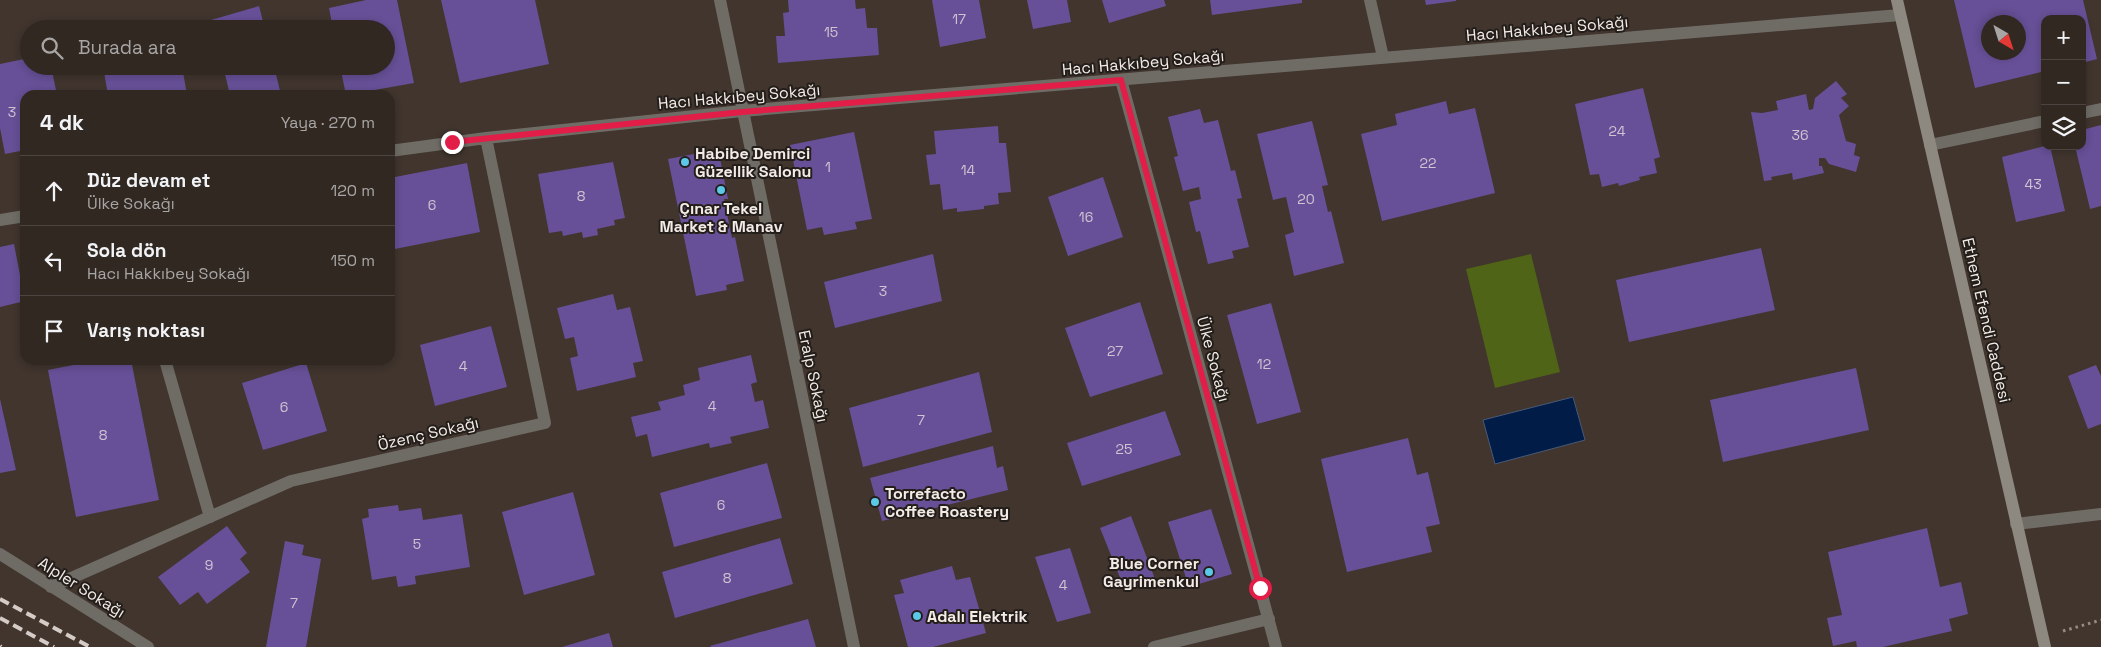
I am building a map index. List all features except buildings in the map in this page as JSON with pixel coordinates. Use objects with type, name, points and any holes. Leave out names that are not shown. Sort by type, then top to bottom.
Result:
[{"type":"main road","name":"Ethem Efendi Caddesi","points":[[1897,0],[2045,647]]},
{"type":"street","name":"Eralp Sokağı","points":[[720,0],[854,647]]},
{"type":"street","points":[[1370,0],[1383,57]]},
{"type":"street","name":"Hacı Hakkıbey Sokağı","points":[[395,150],[486,138],[742,112],[1900,15]]},
{"type":"street","name":"Ülke Sokağı","points":[[1121,80],[1276,647]]},
{"type":"street","points":[[2086,112],[2101,109]]},
{"type":"street","points":[[1930,146],[2041,122]]},
{"type":"street","name":"Özenç Sokağı","points":[[51,587],[290,481],[545,422],[486,138]]},
{"type":"street","points":[[0,220],[20,217]]},
{"type":"street","points":[[166,365],[210,517]]},
{"type":"street","points":[[2016,524],[2101,514]]},
{"type":"street","name":"Alpler Sokağı","points":[[0,554],[148,647]]},
{"type":"street","points":[[1154,647],[1269,619]]},
{"type":"path","points":[[2068,630],[2101,620]]},
{"type":"green space","points":[[1531,254],[1560,372],[1495,388],[1466,269]]},
{"type":"water","points":[[1573,397],[1585,440],[1495,464],[1483,420]]},
{"type":"railway","points":[[0,599],[90,647]]},
{"type":"railway","points":[[0,618],[54,647]]},
{"type":"place","name":"Habibe Demirci Güzellik Salonu","points":[[685,162]]},
{"type":"place","name":"Çınar Tekel Market & Manav","points":[[721,190]]},
{"type":"place","name":"Torrefacto Coffee Roastery","points":[[875,502]]},
{"type":"place","name":"Blue Corner Gayrimenkul","points":[[1209,572]]},
{"type":"place","name":"Adalı Elektrik","points":[[917,616]]},
{"type":"route","points":[[452,142],[742,112],[1121,80],[1260,588]]}]
